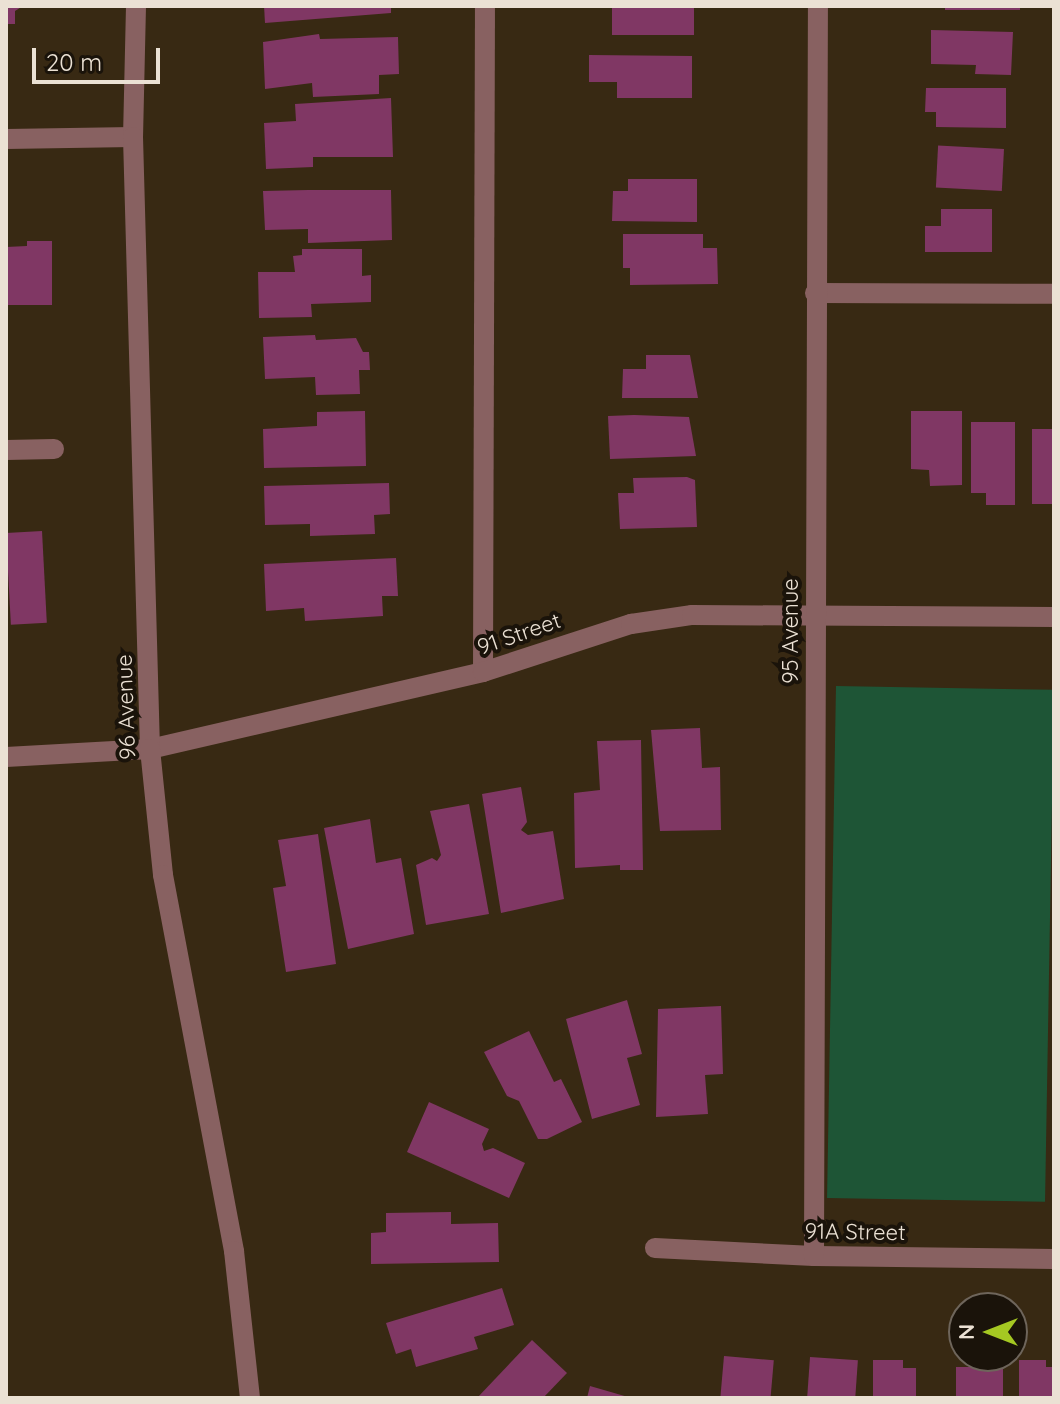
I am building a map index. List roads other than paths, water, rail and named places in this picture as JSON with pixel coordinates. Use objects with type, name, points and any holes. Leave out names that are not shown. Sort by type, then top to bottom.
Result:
[{"type":"street","name":"96 Avenue","points":[[136,6],[133,137],[150,749],[163,875],[234,1251],[250,1398]]},
{"type":"street","points":[[483,672],[485,6]]},
{"type":"street","name":"95 Avenue","points":[[814,1256],[818,6]]},
{"type":"street","points":[[6,139],[133,137]]},
{"type":"street","points":[[815,293],[1054,294]]},
{"type":"street","points":[[6,450],[54,449]]},
{"type":"street","name":"91 Street","points":[[6,757],[150,749],[483,672],[631,624],[692,615],[1054,617]]},
{"type":"street","name":"91A Street","points":[[655,1248],[814,1256],[1054,1259]]}]
